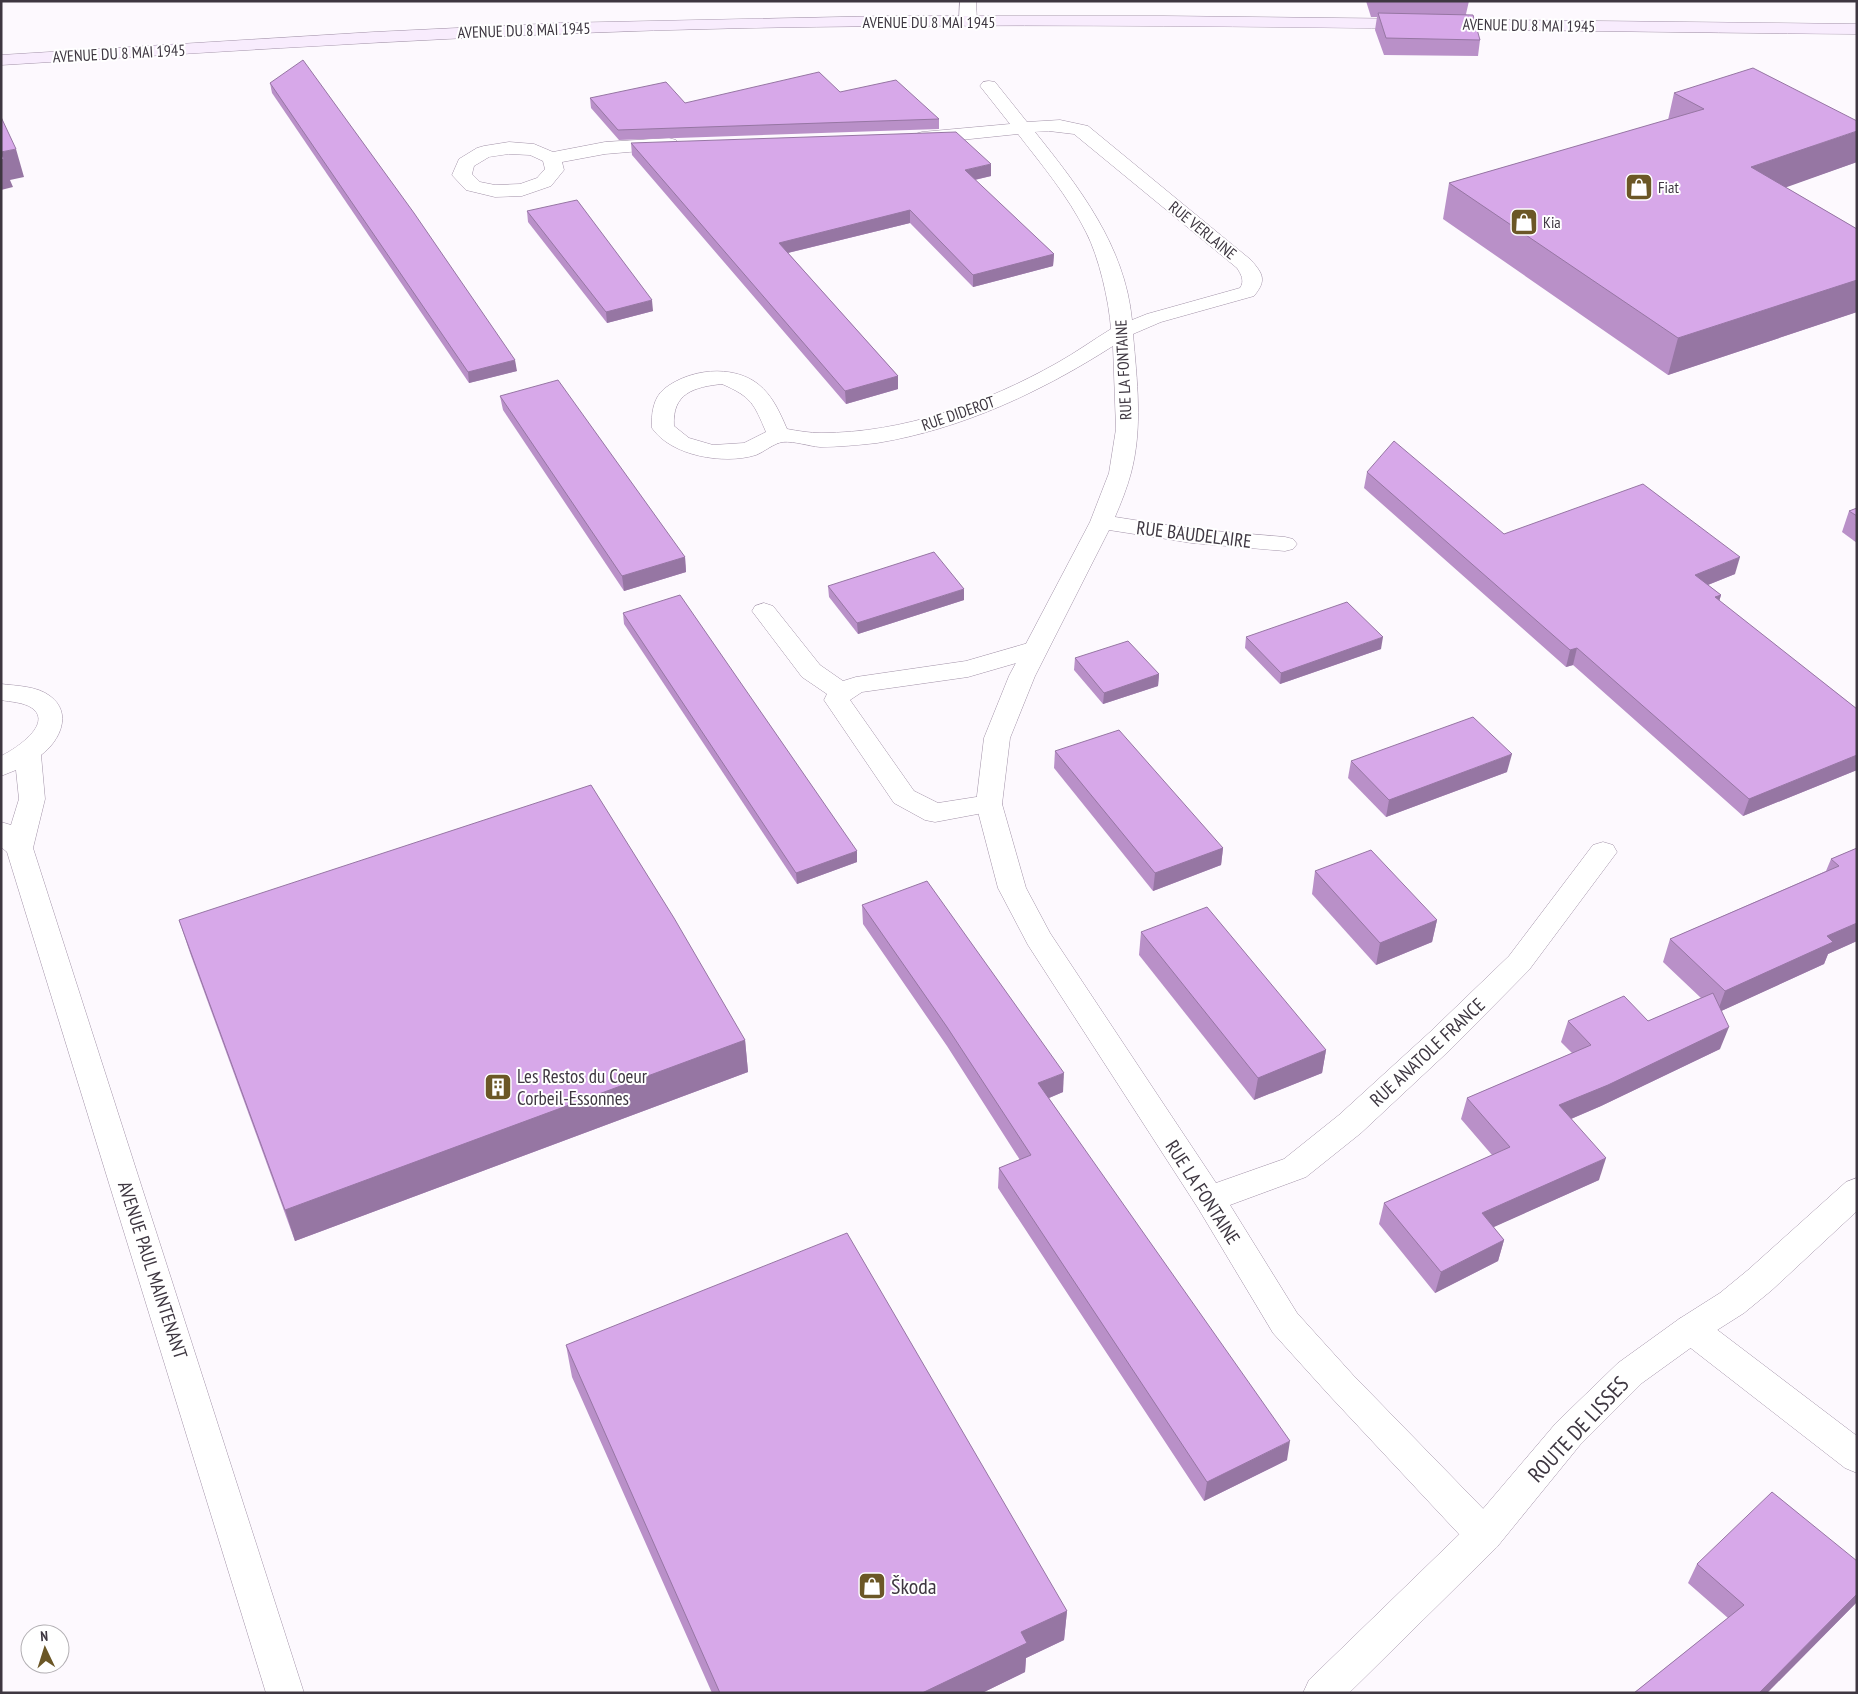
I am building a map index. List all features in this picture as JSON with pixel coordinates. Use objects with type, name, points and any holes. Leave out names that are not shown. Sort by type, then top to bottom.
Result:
[{"type":"main road","name":"AVENUE DU 8 MAI 1945","points":[[781,6],[1857,29]]},
{"type":"main road","name":"AVENUE DU 8 MAI 1945","points":[[1,60],[486,31],[746,23],[968,10],[1857,15]]},
{"type":"main road","name":"AVENUE DU 8 MAI 1945","points":[[235,29],[492,15]]},
{"type":"street","name":"RUE LA FONTAINE","points":[[989,86],[1021,129],[1065,182],[1097,233],[1114,280],[1120,306],[1126,378],[1127,429],[1120,474],[1102,522],[1035,649],[997,738],[989,804],[1012,888],[1038,938],[1209,1199],[1286,1323],[1340,1385],[1484,1535]]},
{"type":"street","name":"RUE VERLAINE","points":[[1021,129],[1049,125],[1068,125],[1081,130],[1244,264],[1252,274],[1252,286],[1247,292],[1154,318],[1122,330]]},
{"type":"street","points":[[907,139],[975,135],[1021,129]]},
{"type":"street","points":[[551,158],[605,148],[683,144]]},
{"type":"street","name":"RUE DIDEROT","points":[[778,435],[820,440],[876,436],[923,426],[988,405],[1064,368],[1122,330]]},
{"type":"street","points":[[725,377],[750,388],[765,404],[778,435],[749,450],[712,452],[681,443],[663,428],[662,413],[671,394],[696,380],[725,377]]},
{"type":"street","name":"RUE BAUDELAIRE","points":[[1102,522],[1192,536],[1285,544]]},
{"type":"street","points":[[764,611],[811,671],[841,692]]},
{"type":"street","points":[[989,804],[935,813],[904,797],[837,700],[841,692],[856,685],[968,669],[1035,649]]},
{"type":"street","points":[[1,671],[9,692],[34,697],[45,706],[51,716],[50,729],[42,742],[28,755],[1,767]]},
{"type":"street","name":"AVENUE PAUL MAINTENANT","points":[[28,755],[32,799],[10,839],[285,1693]]},
{"type":"street","name":"RUE ANATOLE FRANCE","points":[[1209,1199],[1295,1168],[1350,1124],[1441,1040],[1519,963],[1603,852]]},
{"type":"street","name":"ROUTE DE LISSES","points":[[1322,1693],[1484,1535],[1584,1418],[1630,1373],[1691,1329],[1732,1303],[1760,1280],[1857,1191]]},
{"type":"street","points":[[1691,1329],[1857,1457]]},
{"type":"building","points":[[1378,13],[1473,15],[1480,40],[1386,38]]},
{"type":"building","points":[[303,60],[414,213],[515,360],[468,372],[270,83]]},
{"type":"building","points":[[1753,68],[1857,121],[1857,131],[1751,167],[1857,229],[1857,280],[1678,338],[1449,183],[1704,109],[1674,93]]},
{"type":"building","points":[[819,72],[840,92],[896,80],[939,119],[618,130],[590,98],[666,82],[685,103]]},
{"type":"building","points":[[1,117],[16,149],[1,152]]},
{"type":"building","points":[[956,132],[991,164],[965,170],[1054,254],[973,275],[910,210],[779,243],[898,376],[845,391],[631,143]]},
{"type":"building","points":[[577,200],[652,300],[606,312],[527,211]]},
{"type":"building","points":[[558,380],[685,557],[622,576],[500,396]]},
{"type":"building","points":[[1394,441],[1504,534],[1643,484],[1740,557],[1695,575],[1721,595],[1715,597],[1857,709],[1857,755],[1749,799],[1577,648],[1570,650],[1367,472]]},
{"type":"building","points":[[1857,508],[1857,516],[1849,511]]},
{"type":"building","points":[[934,552],[964,589],[857,623],[828,586]]},
{"type":"building","points":[[680,595],[857,851],[796,873],[623,613]]},
{"type":"building","points":[[1347,602],[1383,637],[1281,673],[1246,637]]},
{"type":"building","points":[[1128,641],[1159,674],[1104,693],[1075,658]]},
{"type":"building","points":[[1473,717],[1512,754],[1389,800],[1351,761]]},
{"type":"building","points":[[1119,730],[1223,848],[1155,873],[1055,751]]},
{"type":"building","points":[[591,785],[674,918],[745,1040],[285,1210],[179,920]]},
{"type":"building","points":[[1857,848],[1857,923],[1827,936],[1833,942],[1725,991],[1670,939],[1839,866],[1831,859]]},
{"type":"building","points":[[1371,850],[1437,920],[1380,943],[1315,871]]},
{"type":"building","points":[[927,881],[1064,1073],[1038,1083],[1290,1441],[1207,1482],[999,1168],[1031,1155],[947,1027],[862,905]]},
{"type":"building","points":[[1207,907],[1326,1050],[1258,1078],[1141,932]]},
{"type":"building","points":[[1713,993],[1729,1027],[1608,1085],[1559,1105],[1606,1158],[1482,1213],[1504,1240],[1441,1272],[1384,1203],[1510,1147],[1467,1098],[1591,1045],[1568,1021],[1624,996],[1648,1021]]},
{"type":"building","points":[[847,1233],[1067,1611],[1021,1632],[1027,1643],[922,1693],[720,1693],[566,1345]]},
{"type":"building","points":[[1772,1492],[1857,1561],[1857,1594],[1759,1693],[1634,1693],[1744,1605],[1697,1564]]},
{"type":"place","name":"Fiat","points":[[1639,187]]},
{"type":"place","name":"Kia","points":[[1524,222]]},
{"type":"place","name":"Les Restos du Coeur Corbeil-Essonnes","points":[[498,1087]]},
{"type":"place","name":"Škoda","points":[[872,1586]]}]
